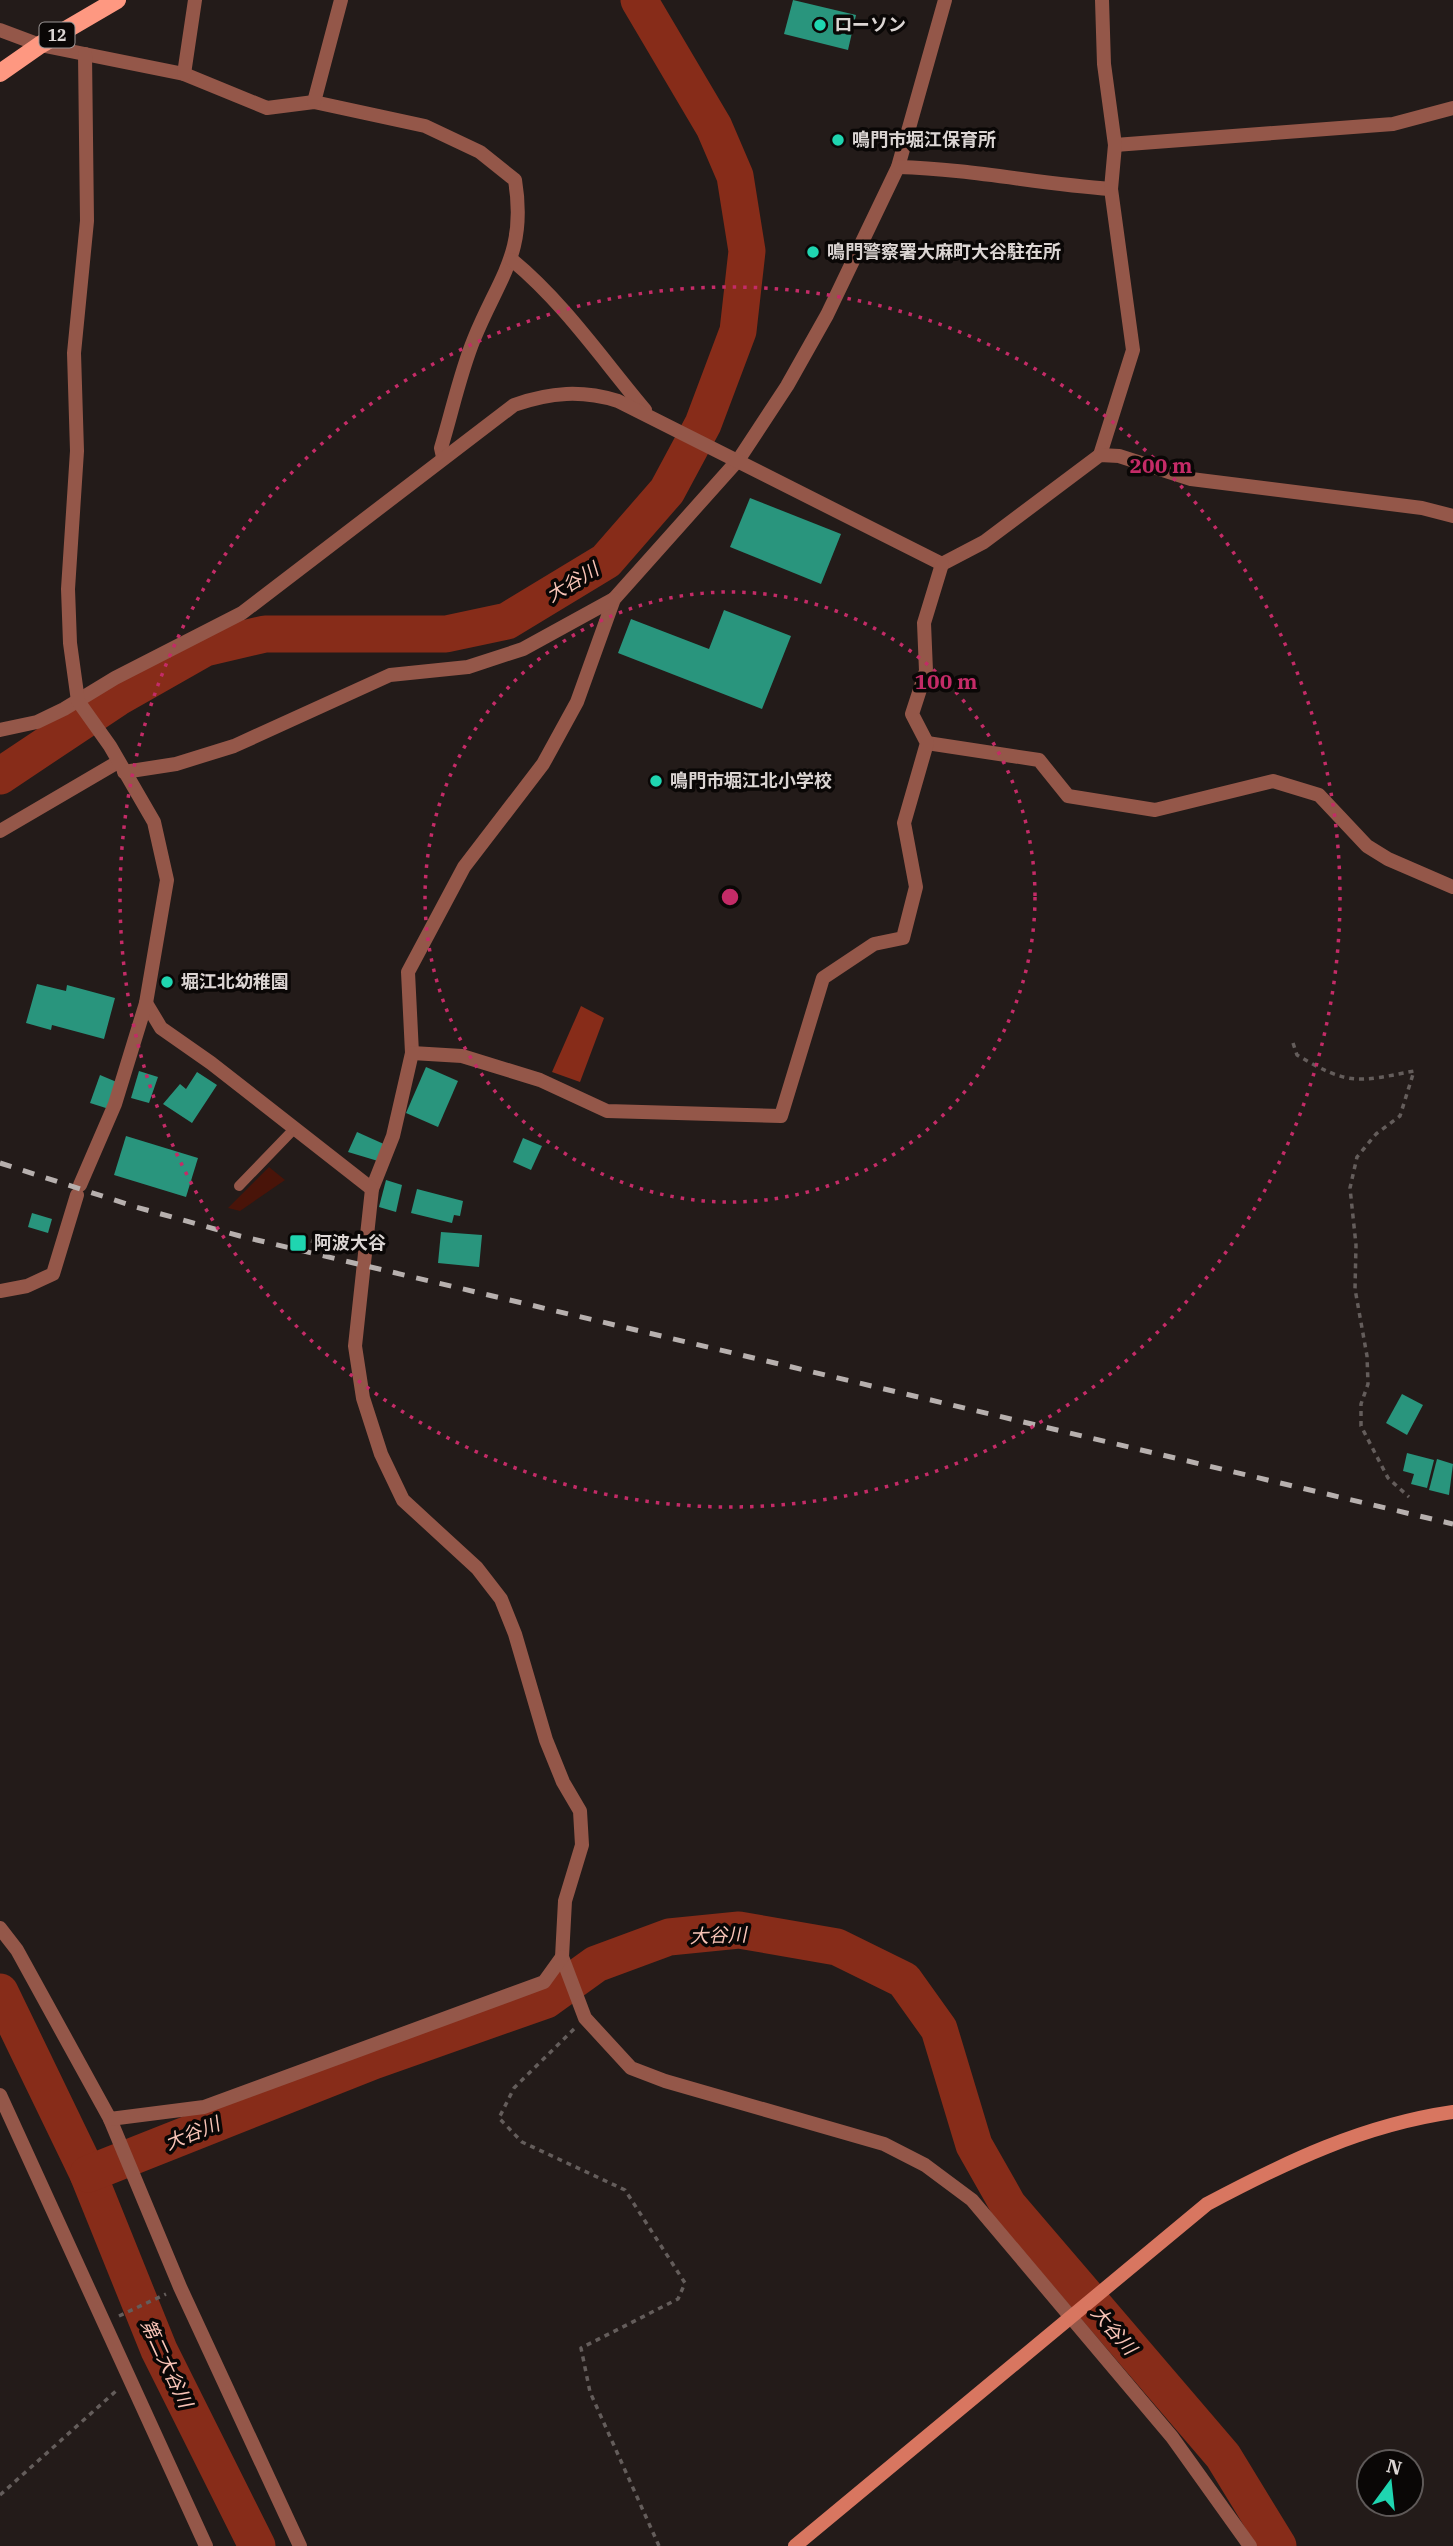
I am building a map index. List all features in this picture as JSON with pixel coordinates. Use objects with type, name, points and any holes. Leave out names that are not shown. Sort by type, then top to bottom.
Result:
[{"type":"main road","name":"12","points":[[0,73],[40,45],[117,0]]},
{"type":"street","points":[[184,74],[195,0]]},
{"type":"street","points":[[314,102],[341,0]]},
{"type":"street","points":[[945,0],[898,167],[827,315],[787,386],[614,599],[577,702],[543,764],[464,867],[408,972],[412,1054],[393,1136],[372,1189],[355,1346],[363,1398],[381,1454],[403,1500],[477,1568],[501,1599],[515,1634],[546,1740],[563,1782],[580,1811],[582,1844],[565,1901],[565,1964],[585,2018],[631,2068],[665,2081],[884,2144],[925,2165],[972,2200],[1078,2313],[1250,2546]]},
{"type":"street","points":[[412,1054],[463,1056],[540,1080],[607,1111],[781,1116],[823,978],[874,944],[903,938],[916,887],[904,823],[928,743],[912,714],[926,671],[924,623],[942,564],[984,542],[1100,455],[1133,350],[1111,188],[1115,145],[1104,64],[1102,0]]},
{"type":"street","points":[[0,30],[40,45],[184,74],[267,108],[314,102],[359,109],[425,127],[480,152],[515,180],[519,202],[517,240],[512,260],[474,339],[441,448],[443,457]]},
{"type":"street","points":[[0,1291],[27,1286],[53,1274],[78,1190],[116,1104],[146,1003],[167,880],[154,822],[110,746],[82,705],[70,643],[68,589],[77,451],[74,352],[87,221],[85,54]]},
{"type":"street","points":[[1115,145],[1393,124],[1453,108]]},
{"type":"street","points":[[898,167],[986,172],[1057,185],[1111,188]]},
{"type":"street","points":[[512,260],[534,279],[600,352],[613,373],[650,416]]},
{"type":"street","points":[[0,730],[37,722],[82,705],[116,678],[242,613],[514,404],[542,395],[589,392],[618,401],[732,456],[942,564]]},
{"type":"street","points":[[1100,455],[1119,456],[1191,478],[1422,508],[1453,516]]},
{"type":"street","points":[[0,831],[121,767],[176,764],[234,746],[390,675],[468,667],[523,649],[614,599]]},
{"type":"street","points":[[928,743],[1039,760],[1068,796],[1155,810],[1273,781],[1319,795],[1367,846],[1388,859],[1453,887]]},
{"type":"street","points":[[146,1003],[161,1028],[372,1189]]},
{"type":"street","points":[[0,1928],[17,1950],[110,2119],[180,2287],[300,2546]]},
{"type":"street","points":[[110,2119],[204,2107],[544,1982],[565,1964]]},
{"type":"street","points":[[0,2095],[205,2546]]},
{"type":"street","points":[[795,2546],[1207,2204],[1282,2165],[1352,2135],[1416,2118],[1453,2112]]},
{"type":"lane","points":[[239,1186],[295,1128]]},
{"type":"path","points":[[1293,1043],[1297,1055],[1322,1070],[1351,1080],[1359,1081],[1414,1071],[1400,1116],[1376,1134],[1357,1157],[1350,1188],[1356,1245],[1354,1289],[1367,1356],[1368,1384],[1362,1404],[1360,1426],[1388,1478],[1409,1497]]},
{"type":"path","points":[[312,1243],[313,1240],[366,1252]]},
{"type":"path","points":[[585,2018],[514,2088],[499,2118],[522,2142],[625,2190],[685,2284],[678,2299],[581,2348],[590,2392],[659,2546]]},
{"type":"path","points":[[110,2320],[167,2294]]},
{"type":"path","points":[[0,2495],[117,2390],[122,2366]]},
{"type":"shaded area","points":[[581,1006],[604,1018],[580,1082],[552,1072]]},
{"type":"shaded area","points":[[269,1167],[285,1180],[240,1211],[228,1208]]},
{"type":"building","name":"ローソン","points":[[793,0],[856,15],[848,50],[784,34]]},
{"type":"building","points":[[750,498],[841,534],[821,584],[730,547]]},
{"type":"building","points":[[724,610],[791,636],[762,709],[618,653],[631,619],[709,649]]},
{"type":"building","points":[[37,984],[66,991],[67,985],[115,998],[104,1039],[52,1025],[51,1030],[26,1023]]},
{"type":"building","points":[[426,1067],[458,1081],[438,1127],[406,1113]]},
{"type":"building","points":[[139,1071],[158,1077],[149,1103],[131,1098]]},
{"type":"building","points":[[197,1072],[217,1085],[192,1123],[163,1104],[180,1084],[186,1089]]},
{"type":"building","points":[[100,1075],[119,1083],[109,1109],[90,1103]]},
{"type":"building","points":[[357,1132],[386,1145],[378,1161],[348,1152]]},
{"type":"building","points":[[126,1136],[198,1158],[186,1197],[114,1175]]},
{"type":"building","points":[[523,1138],[542,1146],[531,1170],[513,1162]]},
{"type":"building","points":[[386,1180],[402,1185],[396,1212],[379,1207]]},
{"type":"building","points":[[417,1189],[463,1201],[460,1216],[454,1215],[452,1223],[411,1213]]},
{"type":"building","points":[[32,1213],[52,1219],[48,1233],[28,1227]]},
{"type":"building","points":[[441,1232],[482,1235],[479,1267],[438,1263]]},
{"type":"building","points":[[1402,1394],[1423,1405],[1407,1435],[1386,1423]]},
{"type":"building","points":[[1407,1453],[1434,1460],[1427,1488],[1411,1484],[1414,1474],[1403,1471]]},
{"type":"building","points":[[1437,1459],[1453,1464],[1449,1495],[1429,1490]]},
{"type":"waterway","name":"大谷川","points":[[0,776],[117,698],[205,648],[265,634],[446,634],[507,621],[606,561],[667,491],[703,424],[738,331],[747,251],[735,176],[714,127],[639,0]]},
{"type":"waterway","name":"大谷川","points":[[88,2174],[373,2061],[546,2000],[596,1964],[669,1937],[739,1930],[837,1947],[904,1980],[939,2029],[974,2145],[1008,2205],[1223,2456],[1278,2546]]},
{"type":"waterway","name":"第二大谷川","points":[[0,1992],[88,2174],[159,2350],[257,2546]]},
{"type":"railway","points":[[0,1163],[136,1207],[240,1236],[1453,1524]]},
{"type":"place","name":"ローソン","points":[[820,25]]},
{"type":"place","name":"鳴門市堀江保育所","points":[[838,140]]},
{"type":"place","name":"鳴門警察署大麻町大谷駐在所","points":[[813,252]]},
{"type":"place","name":"鳴門市堀江北小学校","points":[[656,781]]},
{"type":"place","name":"堀江北幼稚園","points":[[167,982]]},
{"type":"place","name":"阿波大谷","points":[[298,1243]]}]
